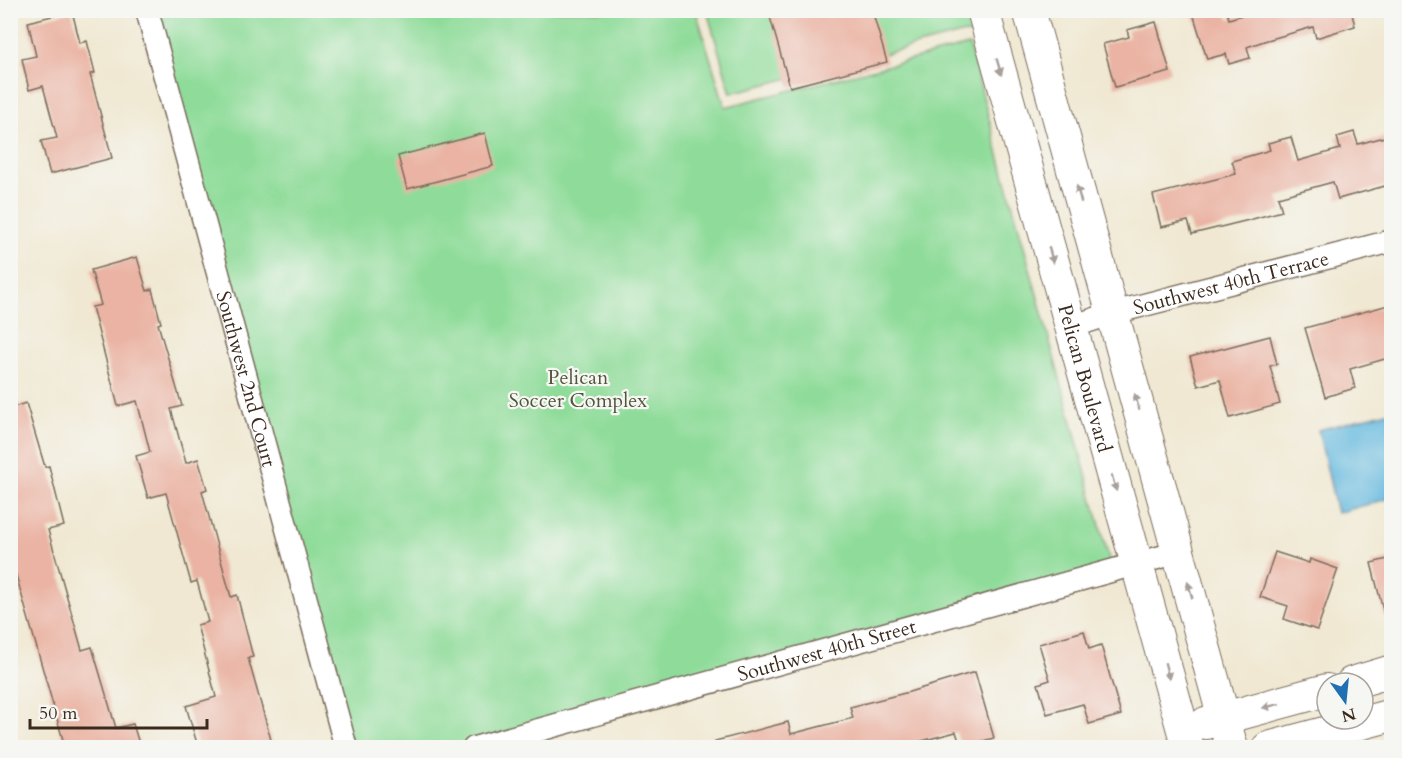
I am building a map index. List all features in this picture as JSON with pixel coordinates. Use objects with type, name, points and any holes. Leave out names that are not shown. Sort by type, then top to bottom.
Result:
[{"type":"street","name":"Southwest 2nd Court","points":[[147,10],[346,747]]},
{"type":"street","name":"Pelican Boulevard","points":[[983,10],[1185,739]]},
{"type":"street","points":[[1029,10],[1232,747]]},
{"type":"street","name":"Southwest 40th Terrace","points":[[1071,327],[1113,313],[1392,241]]},
{"type":"street","name":"Southwest 40th Street","points":[[474,747],[1179,552]]},
{"type":"street","points":[[1375,676],[1392,671]]},
{"type":"street","points":[[1185,739],[1225,717],[1315,693]]},
{"type":"street","points":[[1268,747],[1392,715]]},
{"type":"green space","name":"Pelican Soccer Complex","points":[[146,11],[696,11],[725,107],[969,45],[1112,570],[474,747],[346,747]]},
{"type":"green space","points":[[707,11],[970,11],[977,39],[972,34],[965,33],[731,93]]},
{"type":"water","points":[[1391,411],[1391,498],[1337,513],[1318,430]]},
{"type":"building","points":[[768,10],[872,10],[887,62],[790,87]]},
{"type":"building","points":[[1192,10],[1226,10],[1229,19],[1258,10],[1351,10],[1355,26],[1316,38],[1313,27],[1264,41],[1247,47],[1250,58],[1229,64],[1226,54],[1207,59]]},
{"type":"building","points":[[72,11],[80,43],[87,41],[95,73],[90,74],[112,158],[50,174],[41,141],[57,138],[43,86],[29,90],[22,59],[36,56],[28,22]]},
{"type":"building","points":[[1156,22],[1170,72],[1115,87],[1103,44],[1129,37],[1127,30]]},
{"type":"building","points":[[1354,132],[1358,144],[1392,135],[1392,184],[1338,199],[1333,182],[1278,197],[1282,211],[1249,220],[1192,234],[1188,221],[1161,227],[1153,195],[1236,174],[1232,161],[1270,150],[1268,143],[1291,137],[1298,161],[1340,149],[1337,137]]},
{"type":"building","points":[[485,133],[493,166],[407,189],[398,156]]},
{"type":"building","points":[[137,257],[147,291],[152,289],[161,323],[158,324],[182,406],[171,409],[186,463],[198,459],[207,489],[202,491],[231,597],[237,595],[253,657],[248,658],[273,747],[198,747],[186,706],[216,697],[197,625],[208,622],[197,581],[191,583],[166,493],[148,498],[136,456],[150,452],[137,401],[118,406],[92,307],[101,305],[91,270]]},
{"type":"building","points":[[1392,304],[1392,357],[1350,369],[1355,388],[1325,397],[1305,328]]},
{"type":"building","points":[[1270,336],[1277,364],[1270,366],[1280,404],[1230,418],[1220,380],[1198,386],[1190,357]]},
{"type":"building","points":[[26,403],[45,467],[49,466],[64,526],[48,530],[82,650],[92,647],[116,728],[133,724],[140,747],[65,747],[10,554],[10,408]]},
{"type":"building","points":[[1275,552],[1309,563],[1310,559],[1338,569],[1317,630],[1284,619],[1288,606],[1260,597]]},
{"type":"building","points":[[1392,558],[1392,617],[1385,618],[1371,563]]},
{"type":"building","points":[[1084,631],[1089,649],[1101,645],[1121,715],[1089,724],[1083,704],[1047,714],[1038,684],[1050,680],[1039,644]]},
{"type":"building","points":[[975,672],[994,738],[961,747],[956,732],[899,747],[716,747],[715,741],[788,722],[791,734],[853,718],[850,707]]}]
